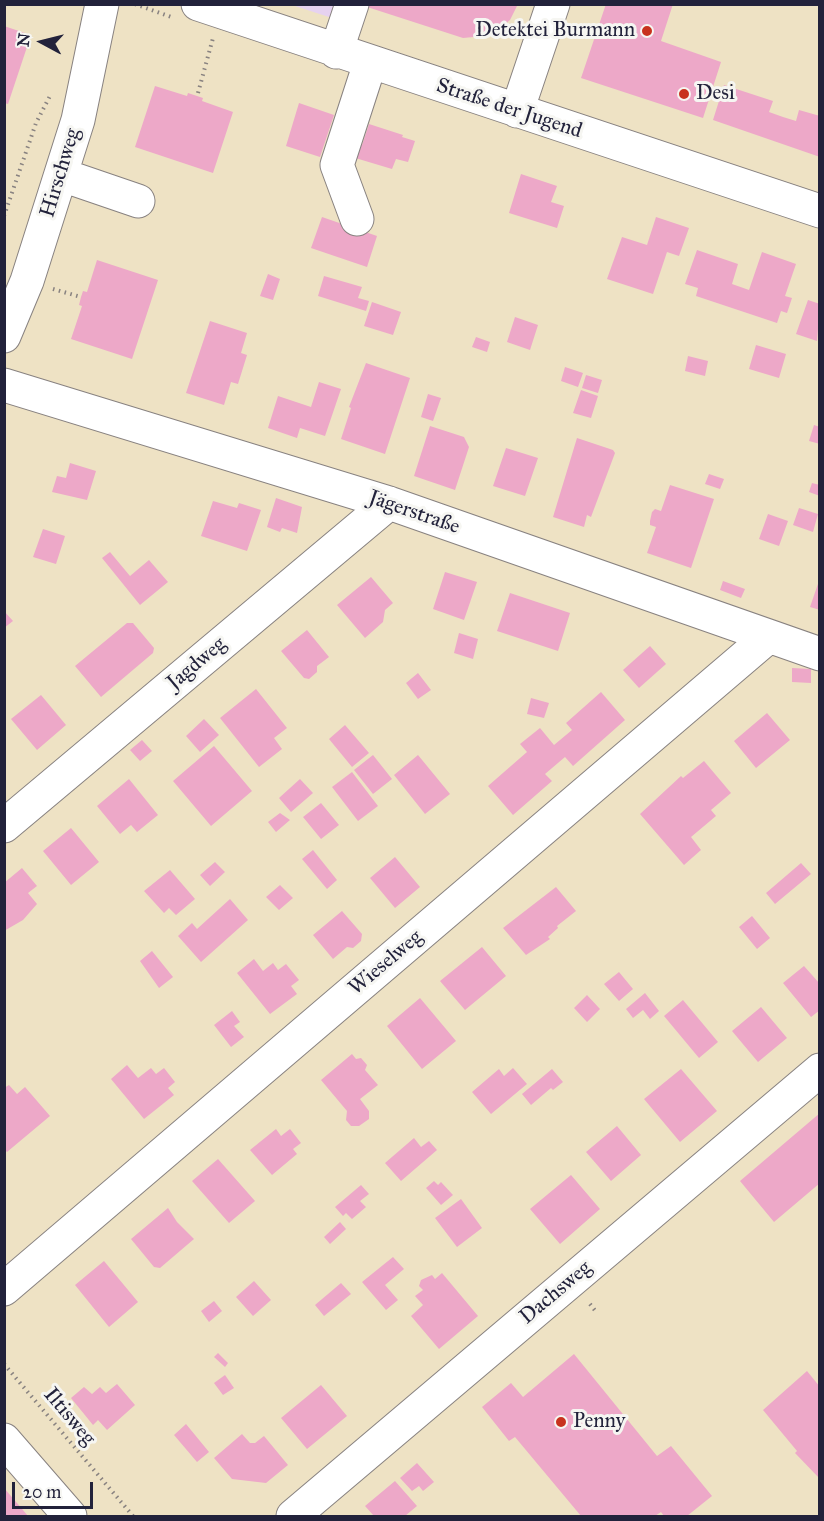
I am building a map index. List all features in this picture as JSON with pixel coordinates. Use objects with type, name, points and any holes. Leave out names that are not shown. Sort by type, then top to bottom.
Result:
[{"type":"street","name":"Hirschweg","points":[[4,336],[27,281],[62,175],[78,120],[102,4]]},
{"type":"street","points":[[336,52],[352,4]]},
{"type":"street","points":[[517,111],[553,4]]},
{"type":"street","name":"Straße der Jugend","points":[[206,18],[336,52],[819,211]]},
{"type":"street","points":[[357,219],[337,165],[370,63]]},
{"type":"street","points":[[62,175],[138,201]]},
{"type":"street","name":"Jägerstraße","points":[[4,385],[388,503],[819,654]]},
{"type":"street","name":"Jagdweg","points":[[4,825],[388,503]]},
{"type":"street","name":"Wieselweg","points":[[4,1289],[768,637]]},
{"type":"street","name":"Dachsweg","points":[[294,1516],[819,1070]]},
{"type":"street","points":[[4,1440],[70,1516]]},
{"type":"path","points":[[198,93],[206,18]]},
{"type":"path","points":[[4,216],[36,123],[52,93]]},
{"type":"path","name":"Iltisweg","points":[[4,1364],[133,1516]]},
{"type":"shaded area","points":[[292,5],[340,5],[335,19]]},
{"type":"building","points":[[518,4],[510,20],[498,30],[484,36],[463,38],[361,5]]},
{"type":"building","points":[[606,4],[673,4],[661,41],[721,62],[703,118],[581,78]]},
{"type":"building","points":[[4,26],[31,35],[8,104],[4,103]]},
{"type":"building","points":[[724,85],[773,101],[769,112],[783,117],[796,121],[799,110],[820,116],[820,157],[713,120]]},
{"type":"building","points":[[155,86],[187,96],[188,93],[203,98],[202,101],[233,112],[213,173],[135,147]]},
{"type":"building","points":[[299,103],[334,115],[320,157],[286,146]]},
{"type":"building","points":[[369,124],[415,141],[408,162],[396,159],[392,169],[352,157],[356,143],[362,145]]},
{"type":"building","points":[[521,174],[557,186],[551,202],[564,206],[557,228],[509,213]]},
{"type":"building","points":[[322,217],[377,236],[367,267],[311,248]]},
{"type":"building","points":[[656,217],[689,228],[679,256],[667,252],[653,294],[607,279],[622,237],[647,245]]},
{"type":"building","points":[[697,250],[738,264],[732,284],[749,290],[762,252],[796,264],[785,296],[792,298],[787,313],[781,311],[777,323],[696,296],[698,288],[685,284]]},
{"type":"building","points":[[97,260],[158,280],[132,359],[71,339],[82,306],[79,305],[81,297],[83,291],[87,292]]},
{"type":"building","points":[[268,274],[280,279],[273,300],[260,296]]},
{"type":"building","points":[[324,276],[362,287],[358,298],[369,301],[366,311],[318,296]]},
{"type":"building","points":[[808,300],[820,304],[817,341],[796,334]]},
{"type":"building","points":[[372,302],[401,312],[393,335],[364,326]]},
{"type":"building","points":[[515,317],[538,325],[530,350],[507,342]]},
{"type":"building","points":[[210,321],[247,333],[241,353],[247,355],[238,384],[231,382],[224,405],[186,393]]},
{"type":"building","points":[[476,337],[490,342],[487,352],[472,347]]},
{"type":"building","points":[[756,345],[786,354],[779,378],[749,369]]},
{"type":"building","points":[[688,356],[708,361],[705,376],[685,371]]},
{"type":"building","points":[[366,363],[410,378],[385,454],[341,439],[351,408],[349,407]]},
{"type":"building","points":[[565,367],[583,373],[578,387],[561,381]]},
{"type":"building","points":[[586,375],[602,380],[598,393],[582,388]]},
{"type":"building","points":[[319,382],[341,389],[325,436],[300,428],[297,438],[268,428],[278,396],[311,407]]},
{"type":"building","points":[[581,390],[598,396],[591,418],[573,413]]},
{"type":"building","points":[[428,394],[441,398],[433,421],[421,417]]},
{"type":"building","points":[[814,425],[820,427],[820,444],[809,441]]},
{"type":"building","points":[[430,426],[464,437],[469,447],[455,490],[414,476]]},
{"type":"building","points":[[577,438],[613,450],[615,453],[591,517],[587,515],[584,527],[553,517]]},
{"type":"building","points":[[506,448],[538,458],[525,496],[493,486]]},
{"type":"building","points":[[70,463],[96,471],[87,500],[52,492],[57,476],[66,478]]},
{"type":"building","points":[[709,474],[724,479],[720,489],[705,484]]},
{"type":"building","points":[[812,483],[820,485],[820,496],[809,492]]},
{"type":"building","points":[[670,485],[714,499],[691,568],[647,553],[656,527],[650,525],[652,512],[655,509],[661,511]]},
{"type":"building","points":[[276,498],[302,507],[297,533],[282,528],[280,532],[267,527]]},
{"type":"building","points":[[213,501],[237,508],[239,503],[261,510],[247,551],[201,536]]},
{"type":"building","points":[[799,508],[818,514],[813,532],[793,525]]},
{"type":"building","points":[[768,514],[788,521],[779,546],[759,539]]},
{"type":"building","points":[[43,529],[65,536],[56,564],[33,557]]},
{"type":"building","points":[[110,552],[130,576],[149,560],[168,582],[140,605],[102,558]]},
{"type":"building","points":[[445,572],[477,582],[464,620],[433,609]]},
{"type":"building","points":[[371,577],[393,603],[385,610],[383,622],[365,638],[337,605]]},
{"type":"building","points":[[820,578],[820,610],[810,607]]},
{"type":"building","points":[[723,581],[745,589],[741,598],[720,590]]},
{"type":"building","points":[[510,593],[570,613],[558,651],[497,631]]},
{"type":"building","points":[[4,611],[13,621],[4,628]]},
{"type":"building","points":[[127,623],[133,623],[154,648],[153,653],[101,697],[75,666]]},
{"type":"building","points":[[307,630],[329,657],[317,666],[317,672],[309,679],[304,678],[281,651]]},
{"type":"building","points":[[459,633],[478,639],[473,659],[454,653]]},
{"type":"building","points":[[650,646],[666,664],[639,688],[623,670]]},
{"type":"building","points":[[792,668],[811,669],[811,683],[792,682]]},
{"type":"building","points":[[418,673],[431,690],[418,699],[406,683]]},
{"type":"building","points":[[256,689],[287,728],[274,738],[282,749],[259,767],[220,718]]},
{"type":"building","points":[[601,692],[625,720],[573,766],[565,757],[545,774],[552,781],[513,815],[488,786],[527,752],[520,744],[540,728],[554,745],[572,730],[566,723]]},
{"type":"building","points":[[41,695],[66,725],[37,750],[11,719]]},
{"type":"building","points":[[531,698],[549,703],[544,718],[527,714]]},
{"type":"building","points":[[767,713],[790,740],[756,768],[734,741]]},
{"type":"building","points":[[204,719],[219,735],[200,752],[186,736]]},
{"type":"building","points":[[345,725],[369,753],[352,767],[329,739]]},
{"type":"building","points":[[142,740],[152,751],[140,761],[130,750]]},
{"type":"building","points":[[214,746],[252,791],[211,826],[173,781]]},
{"type":"building","points":[[373,755],[392,779],[373,794],[354,770]]},
{"type":"building","points":[[418,755],[450,794],[425,814],[394,775]]},
{"type":"building","points":[[704,761],[731,793],[711,810],[716,816],[691,837],[701,850],[684,865],[640,814],[681,776],[683,778]]},
{"type":"building","points":[[352,772],[378,806],[358,821],[332,787]]},
{"type":"building","points":[[129,779],[158,815],[137,832],[131,825],[120,834],[97,806]]},
{"type":"building","points":[[300,779],[313,793],[291,812],[279,798]]},
{"type":"building","points":[[321,803],[339,825],[321,839],[303,817]]},
{"type":"building","points":[[280,813],[290,820],[276,832],[268,822]]},
{"type":"building","points":[[71,828],[99,862],[71,885],[43,851]]},
{"type":"building","points":[[313,850],[337,880],[327,889],[302,859]]},
{"type":"building","points":[[395,857],[420,887],[395,908],[370,878]]},
{"type":"building","points":[[215,862],[225,872],[210,886],[200,875]]},
{"type":"building","points":[[801,863],[811,874],[775,904],[766,893]]},
{"type":"building","points":[[22,868],[37,886],[28,893],[37,904],[23,920],[4,931],[4,883]]},
{"type":"building","points":[[170,870],[195,899],[176,915],[169,908],[164,913],[144,891]]},
{"type":"building","points":[[280,885],[293,898],[279,910],[266,897]]},
{"type":"building","points":[[556,887],[576,911],[557,926],[558,928],[548,937],[550,939],[526,955],[503,928]]},
{"type":"building","points":[[230,899],[248,920],[201,962],[178,936],[192,923],[197,929]]},
{"type":"building","points":[[342,911],[362,934],[361,941],[353,948],[347,947],[333,959],[313,935]]},
{"type":"building","points":[[752,916],[770,938],[757,949],[739,927]]},
{"type":"building","points":[[482,947],[506,976],[465,1010],[440,981]]},
{"type":"building","points":[[152,951],[173,977],[159,988],[140,961]]},
{"type":"building","points":[[254,959],[263,971],[273,963],[278,970],[286,964],[299,980],[291,986],[297,994],[270,1014],[237,973]]},
{"type":"building","points":[[804,966],[820,984],[820,1010],[811,1017],[783,983]]},
{"type":"building","points":[[619,972],[633,989],[619,1001],[604,984]]},
{"type":"building","points":[[645,993],[659,1011],[650,1019],[643,1010],[633,1018],[626,1009]]},
{"type":"building","points":[[587,995],[600,1009],[587,1022],[574,1008]]},
{"type":"building","points":[[420,998],[456,1041],[422,1069],[387,1026]]},
{"type":"building","points":[[683,1000],[718,1042],[699,1058],[664,1016]]},
{"type":"building","points":[[761,1007],[787,1038],[758,1062],[732,1031]]},
{"type":"building","points":[[232,1011],[240,1022],[234,1026],[244,1037],[231,1047],[214,1025]]},
{"type":"building","points":[[352,1054],[356,1059],[361,1058],[367,1065],[365,1070],[378,1085],[360,1099],[369,1111],[369,1119],[359,1126],[351,1126],[346,1120],[347,1111],[321,1080]]},
{"type":"building","points":[[127,1065],[138,1078],[151,1068],[156,1074],[164,1068],[175,1082],[168,1088],[174,1095],[144,1119],[111,1079]]},
{"type":"building","points":[[513,1068],[527,1084],[491,1114],[472,1092],[499,1069],[504,1076]]},
{"type":"building","points":[[552,1069],[563,1082],[553,1090],[551,1088],[531,1105],[522,1094]]},
{"type":"building","points":[[681,1069],[717,1111],[680,1142],[644,1099]]},
{"type":"building","points":[[9,1085],[17,1094],[25,1087],[50,1116],[7,1152],[4,1149],[4,1088]]},
{"type":"building","points":[[820,1113],[820,1183],[774,1222],[740,1181]]},
{"type":"building","points":[[617,1126],[641,1155],[611,1181],[586,1152]]},
{"type":"building","points":[[276,1129],[281,1136],[290,1129],[301,1143],[293,1149],[297,1154],[272,1175],[250,1150]]},
{"type":"building","points":[[414,1138],[421,1147],[429,1141],[437,1150],[401,1181],[385,1163]]},
{"type":"building","points":[[218,1159],[255,1201],[229,1223],[192,1181]]},
{"type":"building","points":[[571,1175],[600,1209],[560,1244],[530,1209]]},
{"type":"building","points":[[434,1181],[438,1185],[441,1182],[453,1195],[441,1205],[426,1188]]},
{"type":"building","points":[[361,1185],[369,1194],[360,1201],[366,1207],[352,1219],[346,1213],[343,1216],[335,1207]]},
{"type":"building","points":[[461,1199],[482,1228],[457,1247],[435,1218]]},
{"type":"building","points":[[168,1208],[177,1222],[194,1239],[160,1268],[154,1267],[131,1239]]},
{"type":"building","points":[[340,1222],[346,1229],[330,1244],[324,1237]]},
{"type":"building","points":[[393,1257],[404,1269],[385,1285],[398,1300],[386,1310],[362,1282]]},
{"type":"building","points":[[104,1261],[138,1302],[109,1327],[75,1285]]},
{"type":"building","points":[[442,1273],[478,1316],[439,1349],[411,1316],[423,1305],[415,1296],[423,1290],[419,1286],[421,1280],[432,1275],[435,1279]]},
{"type":"building","points":[[254,1281],[271,1300],[253,1316],[236,1297]]},
{"type":"building","points":[[341,1283],[351,1294],[324,1316],[315,1305]]},
{"type":"building","points":[[214,1301],[222,1311],[209,1322],[201,1311]]},
{"type":"building","points":[[218,1353],[228,1363],[225,1367],[214,1357]]},
{"type":"building","name":"Penny","points":[[574,1354],[657,1456],[671,1446],[712,1496],[687,1516],[664,1516],[661,1512],[655,1516],[581,1516],[515,1437],[509,1441],[482,1407],[511,1383],[523,1397]]},
{"type":"building","points":[[807,1371],[820,1387],[820,1479],[795,1453],[797,1451],[763,1410]]},
{"type":"building","points":[[225,1375],[234,1388],[223,1395],[214,1383]]},
{"type":"building","points":[[117,1384],[135,1405],[107,1430],[98,1420],[93,1425],[71,1398],[84,1387],[92,1394],[100,1387],[106,1393]]},
{"type":"building","points":[[321,1385],[347,1416],[307,1449],[281,1418]]},
{"type":"building","points":[[186,1424],[209,1452],[197,1462],[174,1435]]},
{"type":"building","points":[[242,1434],[250,1443],[255,1443],[264,1436],[288,1465],[266,1483],[232,1479],[214,1458]]},
{"type":"building","points":[[417,1463],[434,1482],[423,1491],[419,1486],[412,1491],[400,1478]]},
{"type":"building","points":[[395,1481],[417,1506],[405,1516],[374,1516],[365,1506]]},
{"type":"building","points":[[4,1488],[17,1503],[28,1516],[4,1516]]},
{"type":"place","name":"Detektei Burmann","points":[[647,31]]},
{"type":"place","name":"Desi","points":[[684,94]]},
{"type":"place","name":"Penny","points":[[561,1422]]}]
